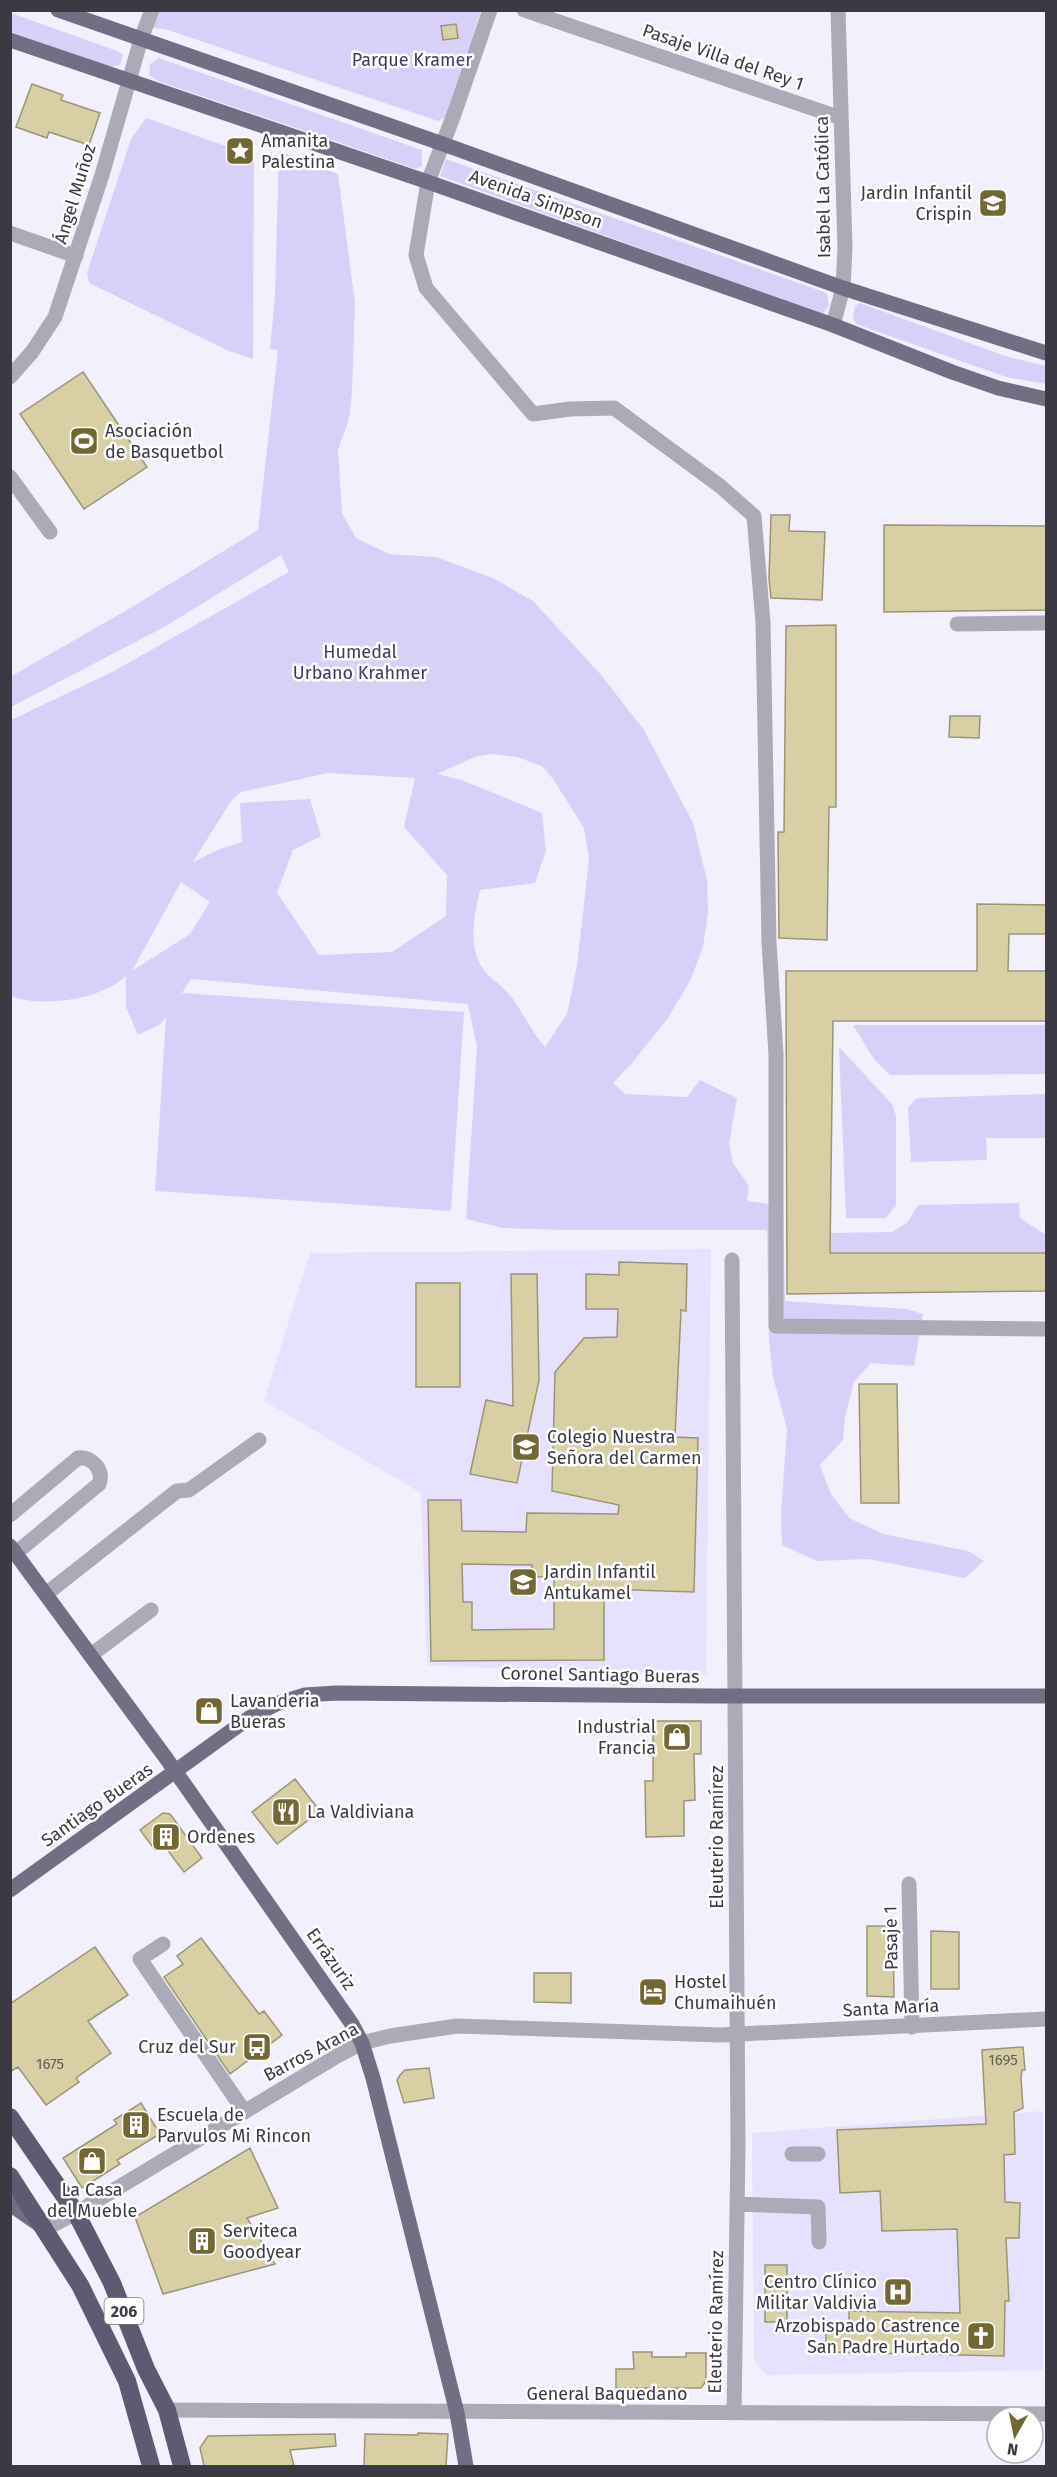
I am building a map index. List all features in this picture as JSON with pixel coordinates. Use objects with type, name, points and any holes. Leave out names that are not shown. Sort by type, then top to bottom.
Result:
[{"type":"highway","name":"206","points":[[10,2117],[76,2213],[112,2283],[146,2369],[167,2410],[182,2466]]},
{"type":"highway","name":"206","points":[[10,2176],[80,2285],[127,2380],[151,2466]]},
{"type":"main road","name":"Avenida Simpson","points":[[58,10],[443,144],[843,288],[1047,353]]},
{"type":"main road","name":"Avenida Simpson","points":[[10,40],[428,182],[833,325],[998,388],[1047,399]]},
{"type":"main road","name":"Errázuriz","points":[[13,1549],[176,1772],[352,2024],[362,2043],[373,2078],[457,2413],[466,2466]]},
{"type":"main road","name":"Coronel Santiago Bueras","points":[[176,1772],[249,1718],[276,1704],[305,1695],[469,1693],[1047,1696]]},
{"type":"main road","name":"Santiago Bueras","points":[[10,1890],[176,1772]]},
{"type":"main road","points":[[10,2204],[45,2229]]},
{"type":"street","name":"Ángel Muñoz","points":[[10,377],[32,352],[55,317],[152,10]]},
{"type":"street","points":[[490,10],[428,182],[417,255],[426,288],[533,414],[570,409],[614,408],[720,486],[754,516],[763,622],[769,943],[776,1054],[776,1326],[1047,1329]]},
{"type":"street","name":"Pasaje Villa del Rey 1","points":[[524,10],[842,118]]},
{"type":"street","name":"Isabel La Católica","points":[[833,325],[843,288],[845,248],[837,10]]},
{"type":"street","points":[[10,233],[76,256]]},
{"type":"street","points":[[10,477],[50,532]]},
{"type":"street","points":[[957,624],[1047,623]]},
{"type":"street","name":"Eleuterio Ramírez","points":[[732,1260],[738,2035],[734,2413]]},
{"type":"street","points":[[46,1594],[177,1491],[189,1490],[259,1440]]},
{"type":"street","points":[[10,1515],[78,1458],[91,1459],[100,1471],[102,1478],[99,1484],[13,1549]]},
{"type":"street","points":[[91,1656],[151,1610]]},
{"type":"street","name":"Pasaje 1","points":[[909,1884],[912,2027]]},
{"type":"street","points":[[163,1944],[140,1959],[244,2111]]},
{"type":"street","name":"Santa María","points":[[738,2035],[1047,2019]]},
{"type":"street","name":"Barros Arana","points":[[45,2229],[76,2213],[244,2111],[362,2043],[390,2036],[457,2026],[738,2035]]},
{"type":"street","points":[[792,2154],[818,2154]]},
{"type":"street","points":[[737,2204],[818,2207],[819,2242]]},
{"type":"street","name":"General Baquedano","points":[[167,2410],[1047,2414]]},
{"type":"shaded area","name":"Colegio Nuestra Señora del Carmen","points":[[711,1249],[706,1674],[622,1674],[427,1665],[421,1493],[264,1401],[310,1253]]},
{"type":"shaded area","name":"Centro Clínico Militar Valdivia","points":[[1043,2111],[1043,2370],[766,2375],[754,2360],[752,2133]]},
{"type":"green space","name":"Parque Kramer","points":[[160,11],[481,11],[445,117],[438,121],[165,29],[152,28]]},
{"type":"green space","points":[[11,13],[117,51],[123,55],[120,65],[111,67],[11,32]]},
{"type":"green space","points":[[159,58],[422,150],[422,166],[416,169],[158,81],[149,75],[150,64]]},
{"type":"green space","points":[[146,118],[254,156],[253,359],[229,351],[89,283],[87,273],[131,139]]},
{"type":"green space","name":"Humedal Urbano Krahmer","points":[[279,151],[338,174],[355,303],[349,419],[338,450],[342,513],[356,538],[389,554],[436,557],[493,578],[533,601],[602,676],[644,730],[693,823],[707,880],[708,913],[703,947],[690,981],[668,1018],[613,1083],[625,1094],[687,1097],[700,1080],[737,1098],[729,1144],[733,1163],[749,1186],[747,1201],[783,1206],[785,1301],[906,1309],[923,1314],[914,1366],[871,1363],[854,1382],[845,1417],[843,1440],[820,1465],[831,1494],[849,1518],[883,1534],[968,1551],[984,1561],[965,1578],[868,1559],[817,1561],[782,1545],[781,1514],[787,1429],[773,1377],[769,1339],[767,1230],[503,1228],[466,1219],[477,1047],[468,1004],[191,979],[182,993],[464,1012],[451,1211],[155,1191],[166,1017],[161,1024],[138,1035],[126,1007],[126,976],[102,991],[71,999],[39,1001],[11,996],[11,720],[112,672],[289,572],[281,555],[166,626],[11,707],[10,677],[132,607],[258,530],[278,350],[270,349],[275,295]],"holes":[[[492,754],[517,757],[542,766],[553,779],[584,828],[589,859],[577,966],[567,1014],[545,1047],[506,990],[480,965],[473,934],[480,890],[535,883],[546,851],[542,813],[462,780],[437,774],[477,756]],[[328,773],[415,778],[404,827],[447,875],[446,916],[392,952],[319,955],[277,893],[293,850],[321,836],[310,799],[240,803],[242,842],[220,849],[193,862],[231,801],[241,792]],[[181,882],[210,902],[190,934],[132,971]]]},
{"type":"green space","points":[[446,159],[827,293],[829,306],[823,314],[440,176]]},
{"type":"green space","points":[[860,303],[1005,356],[1046,366],[1046,384],[1006,377],[856,324],[853,318],[855,306]]},
{"type":"green space","points":[[853,1025],[1046,1025],[1046,1074],[890,1075],[874,1059]]},
{"type":"green space","points":[[839,1047],[892,1104],[896,1116],[896,1206],[886,1218],[846,1218]]},
{"type":"green space","points":[[1046,1094],[1046,1138],[986,1138],[987,1160],[911,1162],[908,1107],[917,1098]]},
{"type":"green space","points":[[1019,1203],[1020,1218],[1046,1235],[1046,1253],[830,1253],[830,1233],[892,1232],[907,1223],[918,1205]]},
{"type":"building","points":[[456,24],[458,38],[443,40],[441,26]]},
{"type":"building","points":[[32,84],[63,95],[61,100],[100,113],[89,145],[49,132],[47,138],[16,127]]},
{"type":"building","name":"Asociación de Basquetbol","points":[[83,372],[147,467],[84,509],[20,414]]},
{"type":"building","points":[[771,515],[790,515],[789,531],[825,532],[822,600],[771,598],[769,579]]},
{"type":"building","points":[[884,525],[1047,526],[1047,610],[884,612]]},
{"type":"building","points":[[836,625],[836,807],[829,807],[827,940],[779,938],[778,832],[784,832],[786,626]]},
{"type":"building","points":[[950,716],[980,716],[979,738],[949,737]]},
{"type":"building","points":[[977,904],[1047,905],[1047,934],[1009,934],[1008,971],[1047,971],[1047,1021],[833,1021],[830,1253],[1047,1253],[1047,1291],[787,1294],[786,971],[977,971]]},
{"type":"building","points":[[619,1262],[687,1264],[686,1311],[681,1310],[675,1437],[698,1438],[694,1592],[604,1589],[604,1660],[431,1661],[428,1500],[461,1500],[462,1531],[526,1532],[527,1513],[618,1514],[619,1505],[552,1491],[555,1372],[584,1338],[617,1337],[618,1309],[586,1309],[586,1274],[619,1275]],"holes":[[[462,1564],[532,1565],[532,1577],[554,1577],[554,1629],[472,1630],[472,1602],[463,1602]]]},
{"type":"building","points":[[511,1274],[537,1274],[539,1380],[517,1483],[470,1474],[486,1400],[513,1406]]},
{"type":"building","points":[[416,1283],[460,1283],[460,1387],[416,1387]]},
{"type":"building","points":[[859,1384],[897,1384],[899,1503],[861,1503]]},
{"type":"building","points":[[653,1721],[701,1721],[701,1754],[694,1754],[695,1800],[684,1801],[684,1836],[646,1837],[645,1781],[653,1781]]},
{"type":"building","name":"La Valdiviana","points":[[295,1779],[320,1811],[277,1844],[252,1812]]},
{"type":"building","name":"Ordenes","points":[[163,1813],[170,1814],[202,1858],[184,1872],[163,1844],[155,1850],[140,1830]]},
{"type":"building","points":[[867,1926],[893,1926],[894,1997],[867,1996]]},
{"type":"building","points":[[931,1931],[959,1932],[959,1989],[931,1989]]},
{"type":"building","points":[[201,1938],[259,2014],[264,2011],[282,2035],[230,2074],[164,1977],[183,1964],[177,1956]]},
{"type":"building","points":[[95,1947],[128,1995],[88,2021],[111,2053],[76,2078],[79,2082],[46,2105],[18,2067],[10,2072],[10,2004]]},
{"type":"building","points":[[534,1973],[571,1973],[571,2003],[534,2002]]},
{"type":"building","points":[[1023,2047],[1025,2070],[1022,2070],[1021,2078],[1023,2108],[1014,2112],[1015,2154],[1004,2155],[1005,2202],[1020,2203],[1019,2238],[1006,2238],[1009,2301],[1005,2301],[1004,2356],[826,2352],[826,2323],[849,2323],[849,2311],[960,2313],[957,2229],[882,2231],[880,2191],[840,2193],[837,2130],[986,2124],[982,2050]]},
{"type":"building","points":[[429,2068],[434,2098],[404,2103],[397,2080],[400,2075],[405,2070]]},
{"type":"building","points":[[141,2103],[160,2134],[117,2160],[120,2164],[82,2188],[63,2158],[117,2124],[114,2120]]},
{"type":"building","name":"Serviteca Goodyear","points":[[250,2148],[278,2208],[247,2218],[275,2264],[163,2294],[135,2217]]},
{"type":"building","points":[[765,2265],[787,2265],[787,2322],[765,2322]]},
{"type":"building","points":[[633,2352],[652,2352],[652,2357],[686,2357],[686,2353],[706,2353],[706,2381],[701,2388],[616,2388],[616,2369],[634,2369]]},
{"type":"building","points":[[418,2433],[448,2434],[446,2466],[364,2466],[365,2434],[418,2435]]},
{"type":"building","points":[[335,2434],[336,2446],[290,2450],[294,2466],[204,2466],[200,2448],[208,2436]]},
{"type":"place","name":"Amanita Palestina","points":[[240,151]]},
{"type":"place","name":"Jardin Infantil Crispin","points":[[993,203]]},
{"type":"place","name":"Asociación de Basquetbol","points":[[84,441]]},
{"type":"place","name":"Colegio Nuestra Señora del Carmen","points":[[526,1447]]},
{"type":"place","name":"Jardin Infantil Antukamel","points":[[523,1582]]},
{"type":"place","name":"Lavanderia Bueras","points":[[209,1711]]},
{"type":"place","name":"Industrial Francia","points":[[677,1737]]},
{"type":"place","name":"La Valdiviana","points":[[286,1812]]},
{"type":"place","name":"Ordenes","points":[[166,1837]]},
{"type":"place","name":"Hostel Chumaihuén","points":[[653,1992]]},
{"type":"place","name":"Cruz del Sur","points":[[257,2047]]},
{"type":"place","name":"Escuela de Parvulos Mi Rincon","points":[[136,2125]]},
{"type":"place","name":"La Casa del Mueble","points":[[92,2161]]},
{"type":"place","name":"Serviteca Goodyear","points":[[202,2241]]},
{"type":"place","name":"Centro Clínico Militar Valdivia","points":[[898,2292]]},
{"type":"place","name":"Arzobispado Castrence San Padre Hurtado","points":[[981,2336]]}]
